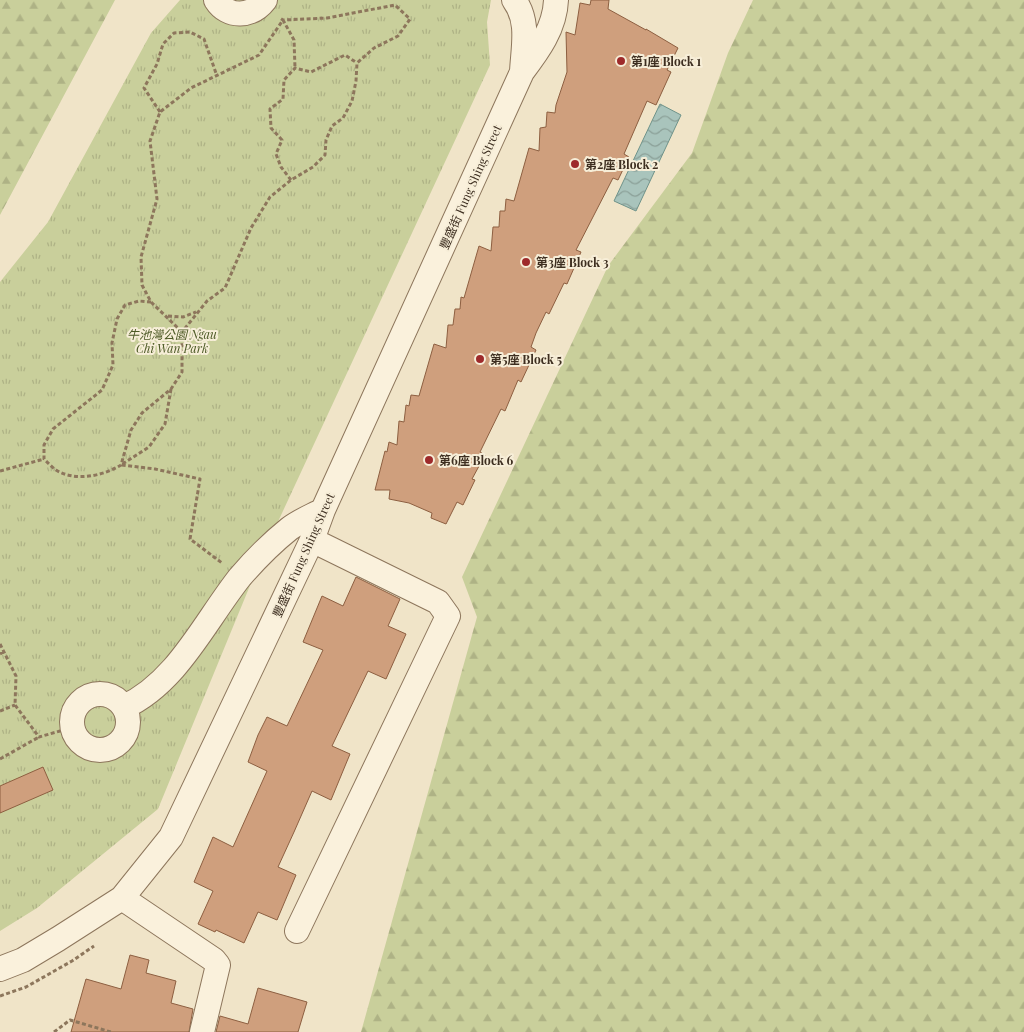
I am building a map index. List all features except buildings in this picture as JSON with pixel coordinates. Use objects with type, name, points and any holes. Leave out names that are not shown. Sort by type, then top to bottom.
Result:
[{"type":"street","points":[[216,0],[224,10],[233,14],[252,12],[262,3]]},
{"type":"street","name":"豐盛街 Fung Shing Street","points":[[514,0],[519,7],[523,19],[522,72]]},
{"type":"street","name":"豐盛街 Fung Shing Street","points":[[0,969],[23,960],[58,940],[122,898],[171,837],[312,540],[323,510],[522,72],[541,46],[552,22],[556,0]]},
{"type":"street","points":[[124,707],[138,700],[175,668],[241,576],[263,554],[290,528],[323,510]]},
{"type":"street","points":[[297,931],[448,616],[438,602],[312,540]]},
{"type":"street","points":[[102,693],[110,696],[124,707],[128,726],[125,735],[111,748],[92,749],[76,738],[72,729],[72,720],[73,711],[78,703],[93,694],[102,693]]},
{"type":"street","points":[[122,898],[214,960],[218,965],[202,1032]]},
{"type":"path","points":[[262,3],[284,20],[294,40],[294,68],[284,80],[283,99],[270,109],[271,128],[282,140],[276,154],[281,167],[291,180]]},
{"type":"path","points":[[121,465],[131,430],[142,413],[171,389],[182,372],[182,332],[206,301],[225,288],[251,228],[270,197],[291,180],[313,167],[325,155],[326,140],[332,126],[343,118],[352,101],[357,63],[374,48],[398,36],[410,19],[395,6],[327,18],[284,20]]},
{"type":"path","points":[[182,332],[168,316],[151,302],[142,285],[141,257],[157,199],[150,141],[160,112],[191,88],[259,55],[284,20]]},
{"type":"path","points":[[160,112],[144,88],[157,64],[163,44],[174,33],[190,32],[204,39],[217,76]]},
{"type":"path","points":[[294,68],[312,72],[345,55],[357,63]]},
{"type":"path","points":[[151,302],[139,301],[125,305],[117,320],[112,343],[113,365],[102,390],[53,428],[44,445],[44,460],[57,471],[80,478],[111,471],[148,447],[165,424],[171,389]]},
{"type":"path","points":[[168,316],[183,317],[197,312]]},
{"type":"path","points":[[0,471],[44,460]]},
{"type":"path","points":[[121,465],[155,469],[200,479],[190,539],[228,568]]},
{"type":"path","points":[[0,644],[16,676],[15,705],[39,737]]},
{"type":"path","points":[[0,654],[4,651]]},
{"type":"path","points":[[0,711],[15,705]]},
{"type":"path","points":[[0,758],[39,737],[60,730],[72,729]]},
{"type":"path","points":[[54,1032],[70,1020],[111,1032]]},
{"type":"green space","points":[[0,0],[115,0],[0,215]]},
{"type":"green space","name":"牛池灣公園 Ngau Chi Wan Park","points":[[180,0],[491,0],[487,22],[490,65],[263,554],[158,809],[37,908],[0,931],[0,282],[48,222],[151,33]]},
{"type":"green space","points":[[753,0],[1024,0],[1024,1032],[361,1032],[477,617],[462,577],[608,266],[692,153],[728,53]]},
{"type":"water","points":[[660,104],[681,115],[636,211],[614,201]]},
{"type":"place","name":"第1座 Block 1","points":[[621,61]]},
{"type":"place","name":"第2座 Block 2","points":[[575,164]]},
{"type":"place","name":"第3座 Block 3","points":[[526,262]]},
{"type":"place","name":"第5座 Block 5","points":[[480,359]]},
{"type":"place","name":"第6座 Block 6","points":[[429,460]]}]
